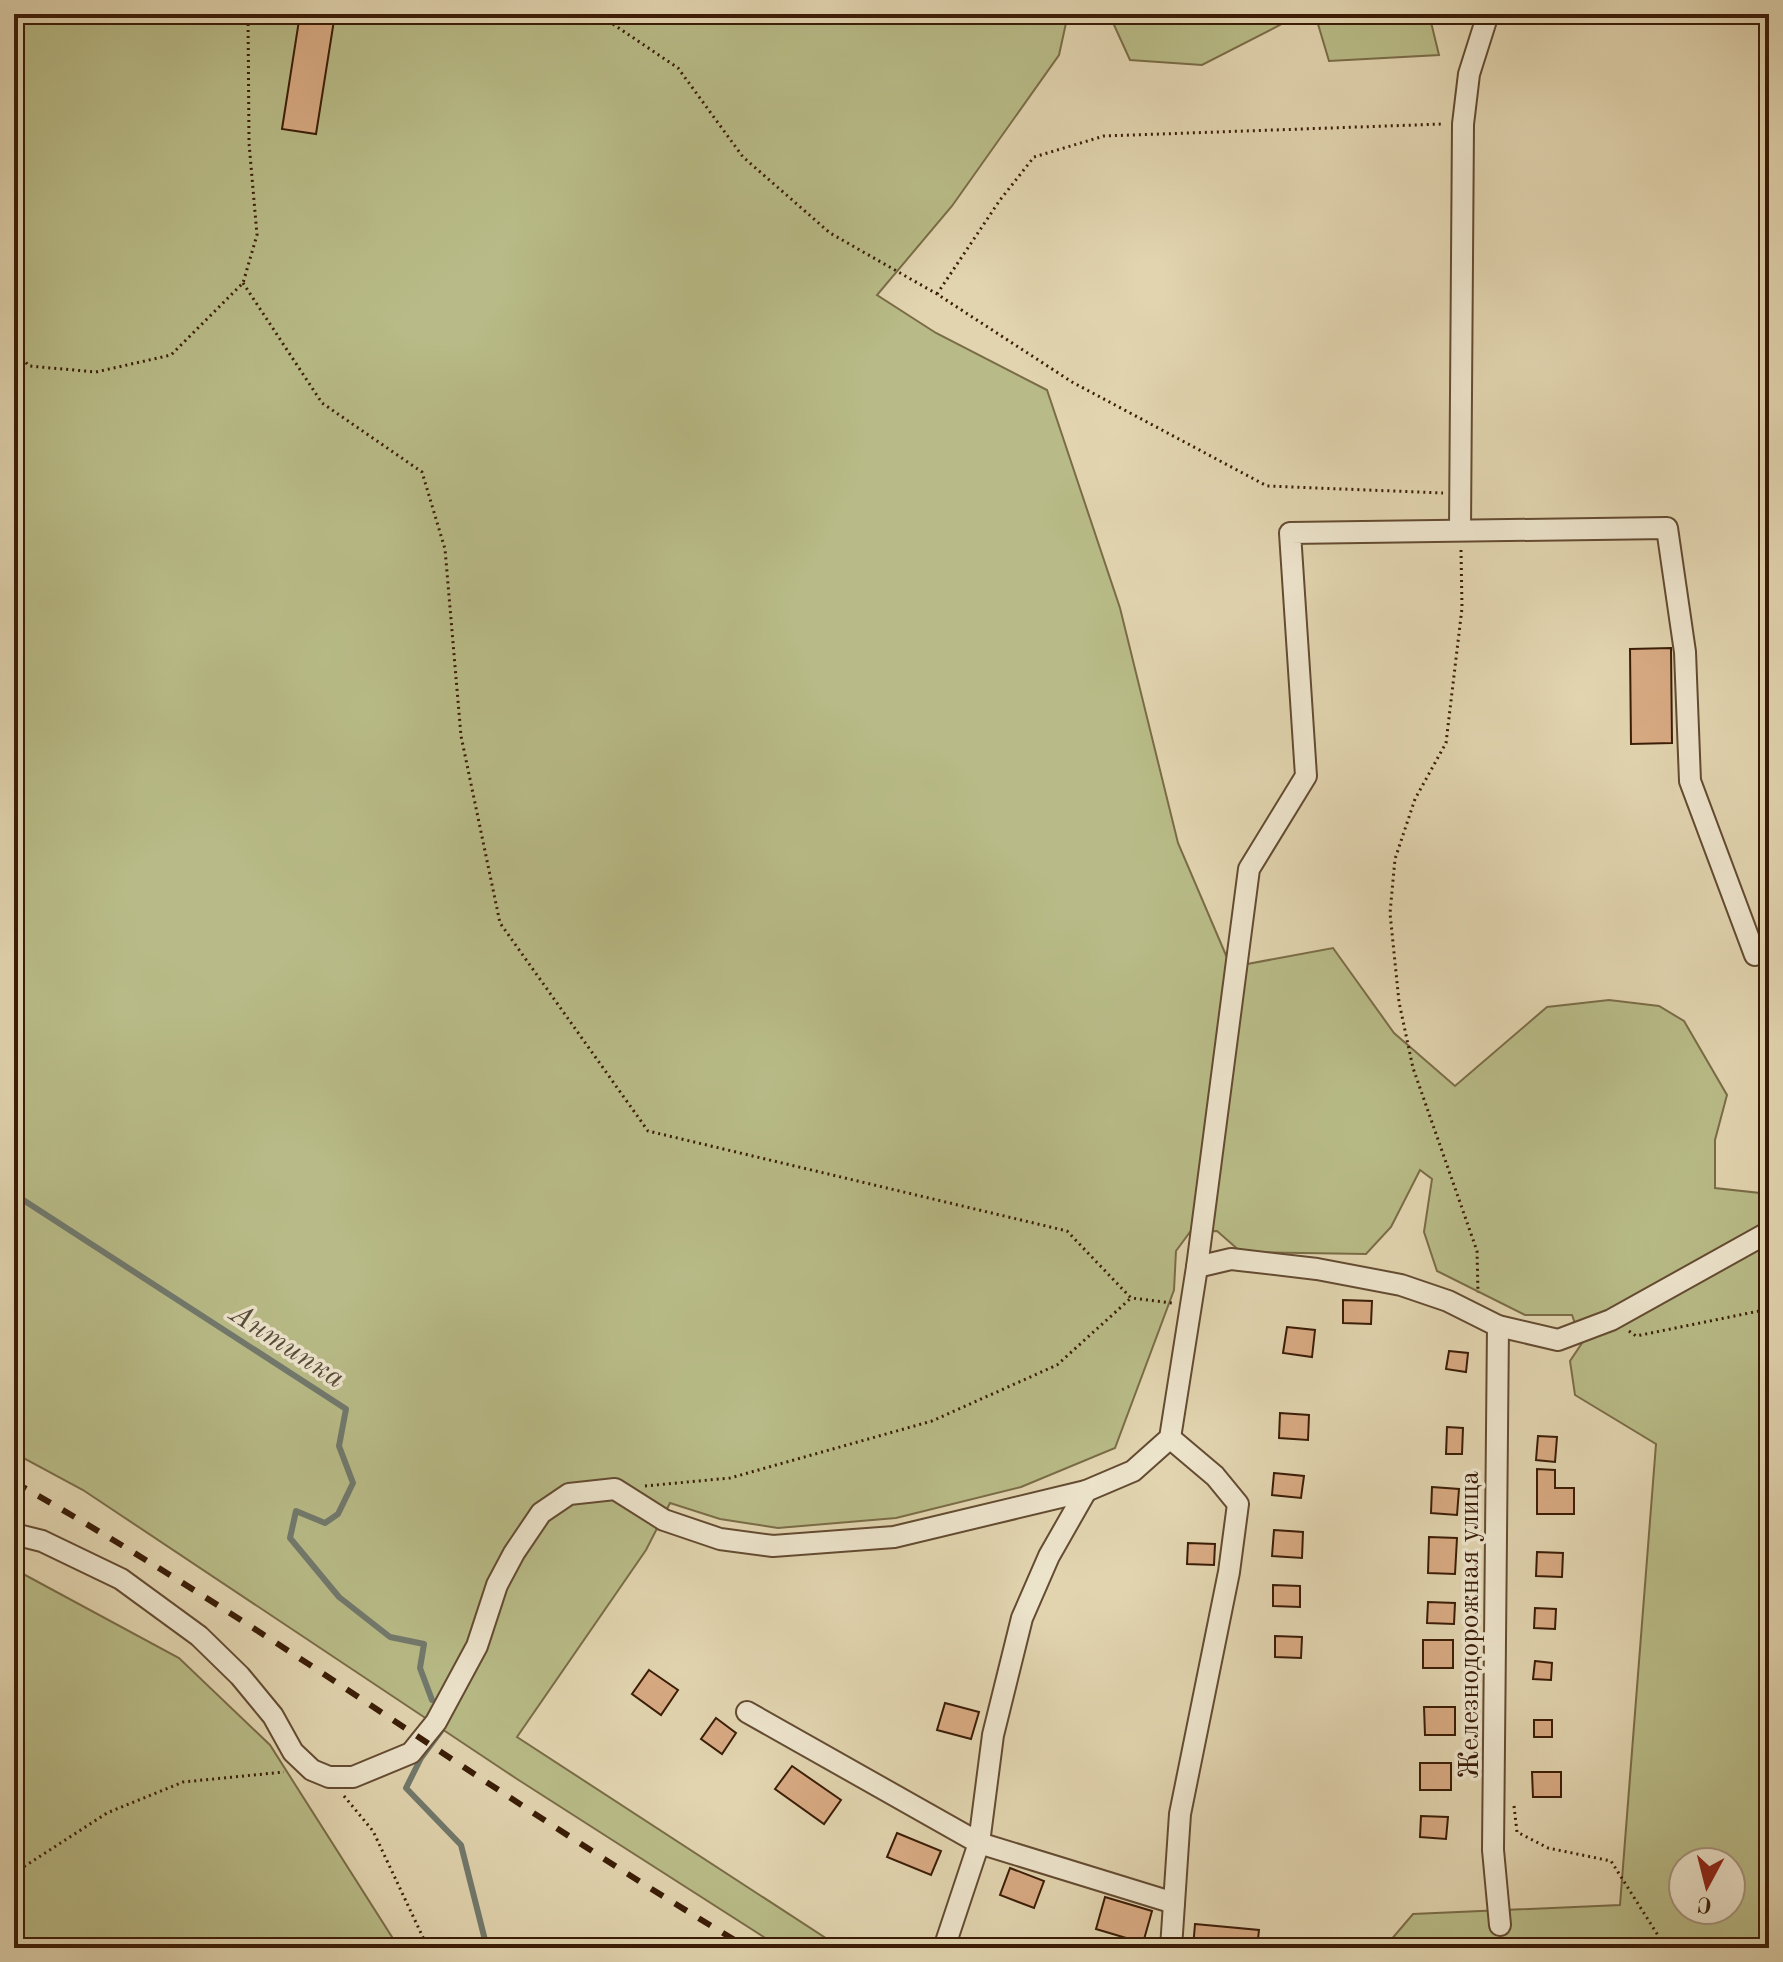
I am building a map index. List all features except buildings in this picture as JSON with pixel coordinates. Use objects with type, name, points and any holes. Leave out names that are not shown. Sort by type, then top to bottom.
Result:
[{"type":"street","points":[[1460,530],[1463,124],[1469,74],[1488,14]]},
{"type":"street","points":[[14,1534],[42,1541],[121,1579],[199,1636],[240,1676],[273,1716],[293,1752],[320,1774],[353,1777],[411,1753],[436,1722],[477,1646],[497,1585],[541,1513],[569,1494],[615,1489],[664,1520],[720,1539],[773,1546],[894,1537],[1086,1491],[1133,1471],[1170,1438],[1197,1267],[1249,869],[1306,776],[1290,533],[1667,528],[1685,652],[1690,781],[1755,955]]},
{"type":"street","points":[[1197,1267],[1231,1259],[1317,1269],[1401,1285],[1448,1301],[1489,1322],[1558,1340],[1611,1320],[1769,1232]]},
{"type":"street","name":"Железнодорожная улица","points":[[1489,1322],[1493,1850],[1500,1925]]},
{"type":"street","points":[[1170,1438],[1215,1476],[1238,1504],[1229,1572],[1180,1814],[1171,1948]]},
{"type":"street","points":[[944,1948],[979,1843],[993,1735],[1022,1618],[1049,1556],[1086,1491]]},
{"type":"street","points":[[747,1712],[979,1843],[1174,1903]]},
{"type":"path","points":[[14,349],[29,366],[96,372],[171,355],[243,283],[257,235],[249,143],[248,14]]},
{"type":"path","points":[[598,14],[678,68],[743,157],[830,233],[937,294],[1072,382],[1267,486],[1460,493]]},
{"type":"path","points":[[937,294],[1000,200],[1034,157],[1104,136],[1463,124]]},
{"type":"path","points":[[243,283],[322,403],[422,472],[445,549],[461,736],[500,923],[648,1131],[1067,1231],[1131,1298],[1190,1306]]},
{"type":"path","points":[[1460,530],[1462,608],[1446,743],[1415,799],[1400,844],[1390,913],[1399,1002],[1413,1068],[1477,1251],[1489,1322]]},
{"type":"path","points":[[615,1489],[730,1478],[932,1421],[1057,1365],[1131,1298]]},
{"type":"path","points":[[1611,1320],[1636,1336],[1769,1309]]},
{"type":"path","points":[[14,1873],[107,1813],[183,1782],[320,1774],[373,1831],[428,1948]]},
{"type":"path","points":[[1513,1793],[1517,1832],[1548,1848],[1611,1861],[1666,1948]]},
{"type":"green space","points":[[14,14],[1068,14],[1059,55],[952,206],[877,295],[936,333],[1047,390],[1120,608],[1178,843],[1231,967],[1333,948],[1394,1033],[1455,1086],[1547,1007],[1609,1000],[1659,1006],[1684,1021],[1727,1095],[1715,1140],[1715,1188],[1769,1194],[1769,1948],[1384,1948],[1413,1914],[1620,1905],[1656,1444],[1575,1395],[1570,1361],[1582,1343],[1572,1315],[1525,1315],[1437,1271],[1424,1232],[1432,1179],[1420,1170],[1391,1227],[1366,1254],[1241,1252],[1217,1231],[1190,1232],[1176,1251],[1174,1290],[1115,1448],[1021,1487],[896,1518],[778,1528],[720,1519],[670,1503],[646,1550],[517,1737],[841,1948],[781,1948],[517,1779],[83,1490],[14,1453]]},
{"type":"green space","points":[[1109,14],[1293,14],[1280,25],[1202,65],[1130,60]]},
{"type":"green space","points":[[1315,14],[1429,14],[1439,55],[1329,61]]},
{"type":"green space","points":[[14,1569],[179,1658],[270,1745],[399,1948],[14,1948]]},
{"type":"waterway","name":"Антипка","points":[[14,1194],[346,1409],[339,1446],[353,1483],[338,1514],[325,1523],[296,1511],[290,1538],[339,1597],[390,1637],[424,1644],[420,1668],[432,1700]]},
{"type":"waterway","name":"Антипка","points":[[441,1731],[421,1758],[406,1788],[461,1845],[487,1948]]},
{"type":"railway","points":[[14,1482],[200,1594],[564,1833],[748,1948]]}]
